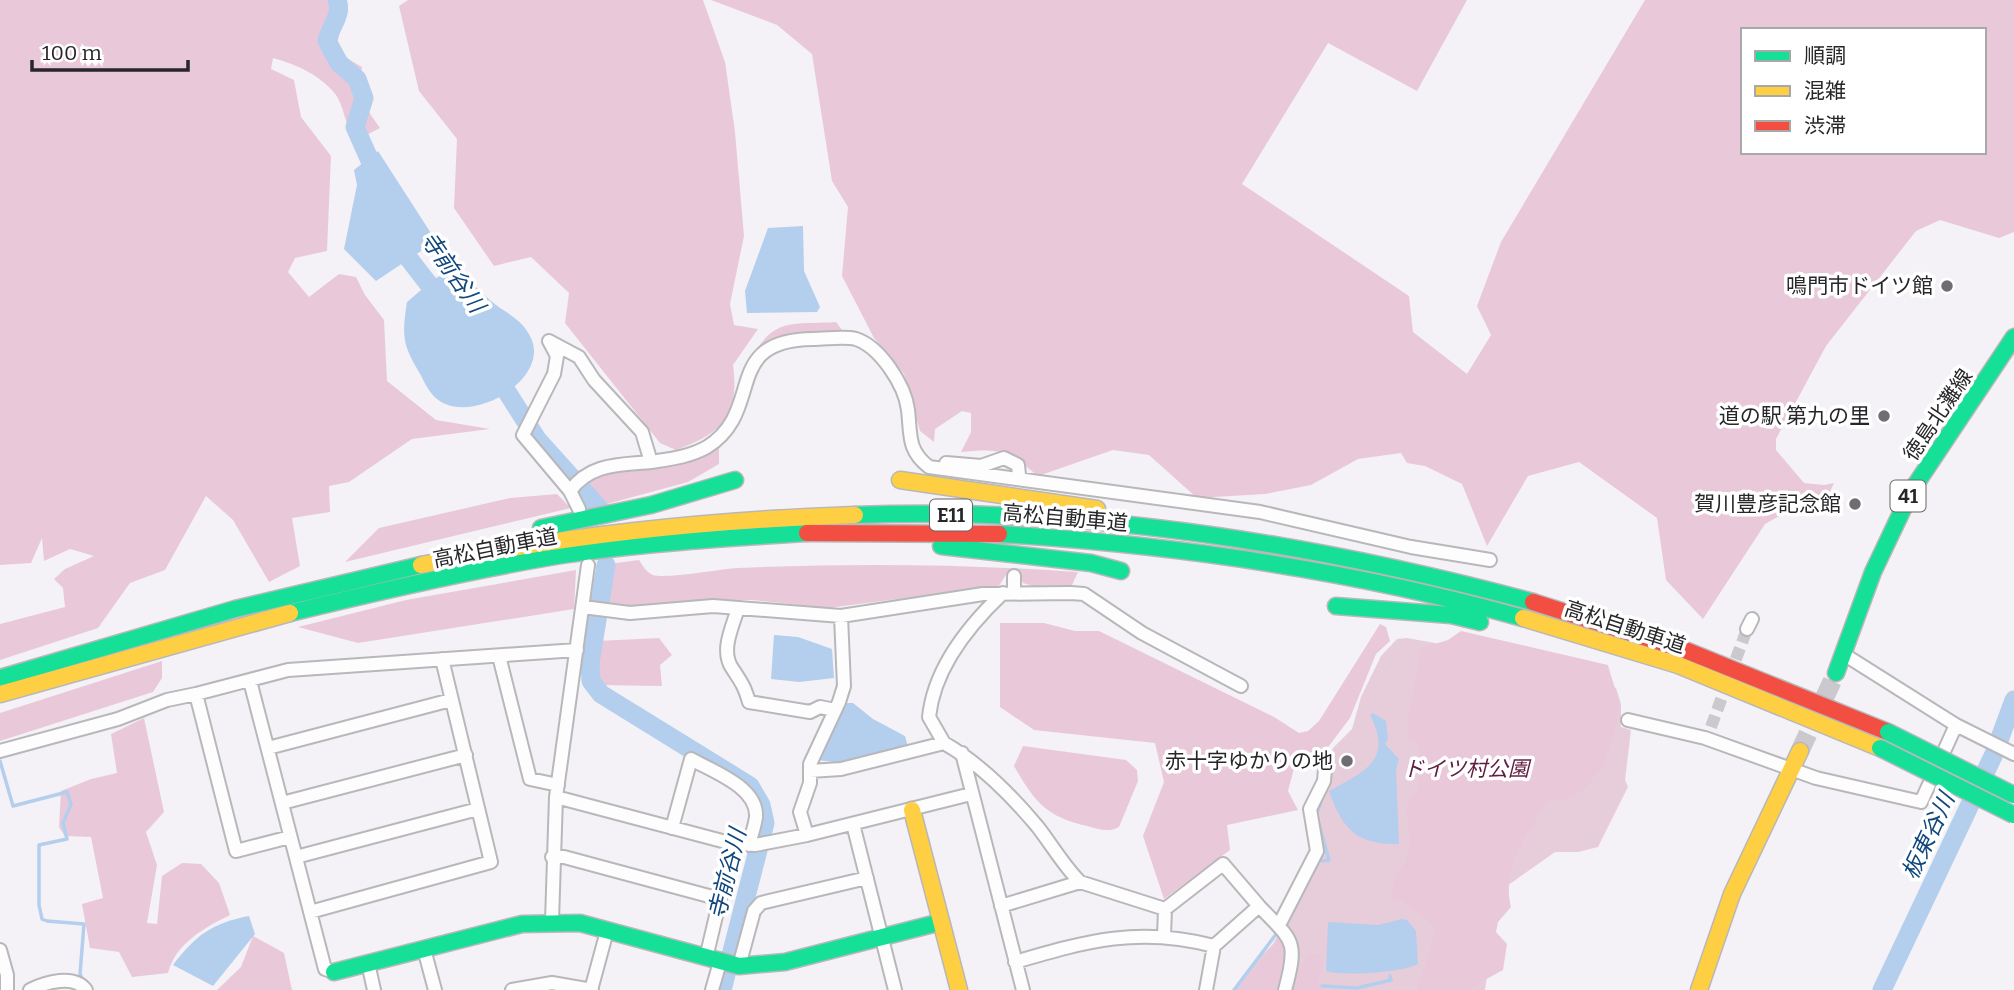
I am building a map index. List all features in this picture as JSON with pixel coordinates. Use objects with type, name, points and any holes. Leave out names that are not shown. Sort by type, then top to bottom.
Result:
[{"type":"main road","name":"徳島北灘線","points":[[1836,673],[1845,655],[1873,572],[1912,490],[2014,337]]},
{"type":"main road","points":[[314,587],[490,539],[652,505],[735,480]]},
{"type":"main road","points":[[900,480],[1213,527],[1274,546]]},
{"type":"main road","name":"高松自動車道","points":[[0,678],[314,587],[566,539],[700,523],[777,518],[970,515],[1119,526],[1274,546],[1440,579],[1559,609],[1744,671],[1888,733],[2014,795]]},
{"type":"main road","name":"高松自動車道","points":[[0,694],[321,605],[496,567],[635,546],[781,535],[971,532],[1067,538],[1272,564],[1437,596],[1552,625],[1738,687],[1880,748],[2014,815]]},
{"type":"main road","points":[[781,535],[865,544],[959,546],[1091,564],[1121,572]]},
{"type":"main road","points":[[1336,606],[1451,615],[1738,687]]},
{"type":"main road","points":[[1699,990],[1732,894],[1800,751]]},
{"type":"main road","points":[[912,810],[959,990]]},
{"type":"main road","points":[[334,972],[522,924],[552,921],[580,923],[725,963],[785,962],[941,922]]},
{"type":"street","points":[[574,487],[603,466],[685,457],[709,446],[725,431],[740,405],[756,360],[779,341],[853,338],[879,354],[895,379],[908,408],[912,450],[921,461],[939,470],[1260,512],[1412,547],[1490,560]]},
{"type":"street","points":[[579,509],[574,487],[535,452],[523,435],[554,374],[557,356],[549,341],[579,358],[594,380],[642,432],[651,462]]},
{"type":"street","points":[[921,461],[981,466],[1004,458],[1018,465],[1019,475]]},
{"type":"street","points":[[552,921],[552,857],[557,791],[577,650],[592,608],[588,565]]},
{"type":"street","points":[[1014,576],[1008,593],[974,621],[937,681],[929,717],[944,743],[962,753],[1037,827],[1066,868],[1080,882],[1165,909]]},
{"type":"street","points":[[592,608],[630,613],[713,606],[841,616],[1008,593],[1084,594],[1142,633],[1241,686]]},
{"type":"street","points":[[738,608],[726,655],[731,667],[746,686],[750,702],[810,712],[820,707],[835,710]]},
{"type":"street","points":[[807,835],[800,812],[810,783],[810,764],[844,686],[841,616]]},
{"type":"street","points":[[0,751],[118,719],[167,700],[288,670],[577,650]]},
{"type":"street","points":[[1845,655],[1958,726],[2014,754]]},
{"type":"street","points":[[499,656],[530,779],[557,791],[672,828],[726,842],[757,844],[807,835],[971,794]]},
{"type":"street","points":[[310,912],[491,862],[442,659]]},
{"type":"street","points":[[250,681],[325,969],[334,972]]},
{"type":"street","points":[[196,694],[236,851],[290,837]]},
{"type":"street","points":[[268,748],[451,700]]},
{"type":"street","points":[[1628,720],[1709,733],[1815,778],[1921,802],[1958,726]]},
{"type":"street","points":[[810,771],[841,769],[944,743]]},
{"type":"street","points":[[962,753],[1023,990]]},
{"type":"street","points":[[282,803],[466,755]]},
{"type":"street","points":[[1279,925],[1317,851],[1310,809],[1324,781],[1326,758]]},
{"type":"street","points":[[672,828],[691,759],[741,788],[749,796],[756,817],[757,844]]},
{"type":"street","points":[[296,857],[478,809]]},
{"type":"street","points":[[853,824],[895,990]]},
{"type":"street","points":[[552,857],[564,857],[720,900],[725,963]]},
{"type":"street","points":[[1165,909],[1223,864],[1288,935],[1293,949],[1285,990]]},
{"type":"street","points":[[712,990],[754,911],[761,903],[867,878]]},
{"type":"street","points":[[1000,906],[1080,882]]},
{"type":"street","points":[[1206,990],[1213,946],[1259,906]]},
{"type":"street","points":[[1164,936],[1165,909]]},
{"type":"street","points":[[512,990],[552,983],[591,990],[607,931]]},
{"type":"street","points":[[1015,962],[1115,936],[1164,936],[1213,946]]},
{"type":"street","points":[[424,949],[435,990]]},
{"type":"street","points":[[0,950],[8,975],[7,990]]},
{"type":"street","points":[[368,963],[374,990]]},
{"type":"street","points":[[30,990],[71,981],[79,983],[86,990]]},
{"type":"green space","points":[[0,0],[345,0],[336,52],[362,67],[363,100],[380,128],[359,139],[347,124],[339,101],[330,88],[307,71],[273,58],[271,69],[294,80],[301,117],[331,156],[327,251],[295,258],[288,272],[309,297],[339,274],[356,277],[365,295],[384,320],[387,381],[436,420],[490,429],[412,439],[349,482],[329,486],[330,512],[292,518],[300,566],[269,582],[233,520],[206,496],[165,570],[130,583],[98,628],[0,660],[0,624],[65,607],[63,588],[54,579],[65,569],[94,556],[70,549],[44,561],[42,538],[31,563],[0,565]]},
{"type":"green space","points":[[408,0],[703,0],[725,62],[735,132],[744,236],[730,304],[734,325],[758,329],[733,365],[734,397],[730,410],[716,429],[705,437],[676,450],[660,443],[565,323],[569,293],[531,257],[494,266],[454,208],[457,139],[419,91],[399,6]]},
{"type":"green space","points":[[711,0],[1467,0],[1417,91],[1328,43],[1242,184],[1409,296],[1413,332],[1467,374],[1491,335],[1477,306],[1501,242],[1645,0],[2014,0],[2014,232],[1999,238],[1940,220],[1916,231],[1826,346],[1776,439],[1776,450],[1804,483],[1834,483],[1829,494],[1806,501],[1765,524],[1703,619],[1666,580],[1657,518],[1579,462],[1528,476],[1487,546],[1462,484],[1425,466],[1407,463],[1401,453],[1358,459],[1311,485],[1265,494],[1197,498],[1149,455],[1113,450],[1038,476],[1002,453],[985,450],[961,452],[971,432],[971,413],[962,411],[935,429],[934,442],[920,431],[904,374],[874,338],[842,276],[848,207],[832,181],[812,54],[777,25]]},
{"type":"green space","points":[[836,322],[845,334],[805,334],[783,338],[772,343],[751,360],[759,346],[776,329],[796,324]]},
{"type":"green space","points":[[719,446],[719,464],[688,482],[607,504],[587,482],[606,470],[661,466],[702,458]]},
{"type":"green space","points":[[557,494],[571,508],[345,562],[379,528],[510,498]]},
{"type":"green space","points":[[639,560],[648,572],[660,576],[738,568],[823,565],[993,567],[1078,572],[1072,585],[1033,586],[1023,583],[1020,575],[1007,573],[999,586],[828,608],[752,600],[695,600],[642,607],[607,602],[609,564]]},
{"type":"green space","points":[[576,570],[574,609],[358,643],[298,627],[406,600]]},
{"type":"green space","points":[[1000,623],[1044,623],[1075,631],[1099,631],[1274,717],[1299,733],[1308,731],[1319,721],[1380,624],[1386,627],[1390,641],[1376,654],[1350,718],[1323,754],[1296,761],[1288,791],[1298,810],[1227,825],[1230,850],[1164,899],[1143,836],[1164,782],[1155,743],[1034,730],[1000,707]]},
{"type":"green space","points":[[1461,631],[1608,665],[1619,708],[1613,740],[1599,771],[1578,794],[1564,800],[1548,801],[1518,851],[1510,878],[1511,907],[1498,922],[1496,932],[1507,944],[1503,970],[1467,990],[1417,990],[1435,930],[1401,900],[1393,899],[1395,879],[1408,852],[1407,809],[1411,796],[1416,794],[1421,763],[1417,741],[1408,739],[1407,723],[1421,648],[1448,640]]},
{"type":"green space","points":[[659,638],[672,655],[660,665],[662,686],[600,685],[594,675],[597,641]]},
{"type":"green space","name":"ドイツ村公園","points":[[1407,638],[1496,654],[1605,681],[1616,688],[1621,704],[1621,727],[1631,730],[1625,780],[1628,787],[1598,847],[1578,852],[1555,852],[1500,891],[1485,990],[1236,990],[1257,960],[1273,944],[1321,855],[1314,811],[1333,748],[1352,729],[1361,697],[1381,656],[1397,639]]},
{"type":"green space","points":[[162,661],[162,678],[153,692],[0,741],[0,713]]},
{"type":"green space","points":[[144,718],[164,812],[146,832],[157,865],[147,923],[157,924],[162,876],[182,863],[201,864],[219,883],[230,915],[201,931],[184,945],[177,953],[168,973],[132,977],[119,952],[90,948],[82,904],[103,898],[91,837],[65,836],[59,827],[61,791],[91,779],[117,773],[111,734]]},
{"type":"green space","points":[[1023,746],[1126,760],[1137,770],[1138,781],[1119,827],[1103,830],[1073,822],[1043,806],[1028,789],[1014,766]]},
{"type":"green space","points":[[1282,934],[1296,968],[1300,967],[1310,954],[1319,954],[1323,966],[1317,984],[1326,990],[1237,990]]},
{"type":"green space","points":[[253,936],[284,953],[292,990],[217,990],[241,967]]},
{"type":"water","points":[[378,151],[436,241],[376,281],[344,249],[357,185],[354,170]]},
{"type":"water","points":[[803,226],[804,271],[820,307],[817,312],[747,313],[745,291],[768,228]]},
{"type":"water","points":[[456,268],[522,325],[530,336],[534,352],[530,368],[520,382],[505,394],[469,407],[452,406],[434,396],[413,362],[405,339],[407,302],[434,279]]},
{"type":"water","points":[[774,635],[798,637],[832,649],[834,678],[799,682],[771,679]]},
{"type":"water","points":[[844,703],[853,703],[873,719],[905,736],[908,747],[843,763],[817,760]]},
{"type":"water","points":[[1373,713],[1386,721],[1388,739],[1385,744],[1399,759],[1396,770],[1399,844],[1372,841],[1353,832],[1340,815],[1329,791],[1363,771],[1377,754],[1377,731],[1370,715]]},
{"type":"water","points":[[249,916],[255,934],[213,986],[173,965],[197,938],[206,932],[225,922]]},
{"type":"water","points":[[1407,920],[1416,931],[1418,964],[1374,973],[1346,974],[1326,971],[1328,922],[1378,925]]},
{"type":"waterway","name":"寺前谷川","points":[[337,0],[337,16],[327,41],[339,63],[357,79],[364,98],[355,127],[379,181]]},
{"type":"waterway","name":"寺前谷川","points":[[399,236],[406,255],[444,304]]},
{"type":"waterway","name":"寺前谷川","points":[[493,370],[537,439],[599,508]]},
{"type":"waterway","name":"寺前谷川","points":[[606,565],[590,663],[591,681],[601,694],[750,786],[761,805],[765,823],[722,990]]},
{"type":"waterway","name":"板東谷川","points":[[1882,990],[1994,754],[2014,700]]},
{"type":"waterway","points":[[0,761],[13,806],[67,792],[71,804],[63,823],[67,839],[39,845],[39,905],[42,919],[84,924],[80,974],[83,981]]},
{"type":"waterway","points":[[1316,816],[1321,802]]},
{"type":"waterway","points":[[1319,824],[1329,860],[1322,861]]},
{"type":"waterway","points":[[1234,990],[1277,933]]},
{"type":"waterway","points":[[1322,986],[1357,988],[1391,980],[1390,976]]},
{"type":"tunnel","points":[[1711,727],[1747,629]]},
{"type":"tunnel","points":[[1800,751],[1836,673]]},
{"type":"traffic: fast","points":[[1836,673],[1873,572],[1912,490],[2014,337]]},
{"type":"traffic: fast","points":[[541,528],[651,505],[735,480]]},
{"type":"traffic: fast","points":[[855,515],[1026,516],[1197,533],[1366,562],[1533,602]]},
{"type":"traffic: fast","points":[[290,613],[426,581],[562,555],[654,544],[807,533]]},
{"type":"traffic: fast","points":[[999,534],[1132,545],[1263,562],[1394,586],[1523,618]]},
{"type":"traffic: fast","points":[[941,546],[1091,563],[1121,571]]},
{"type":"traffic: fast","points":[[0,678],[235,609],[421,565]]},
{"type":"traffic: fast","points":[[1336,606],[1451,615],[1480,622]]},
{"type":"traffic: fast","points":[[1888,732],[2014,795]]},
{"type":"traffic: fast","points":[[1880,748],[2014,815]]},
{"type":"traffic: fast","points":[[334,972],[522,924],[580,923],[739,966],[785,962],[941,922]]},
{"type":"traffic: slow","points":[[900,480],[1097,509]]},
{"type":"traffic: slow","points":[[421,565],[583,537],[691,525],[855,515]]},
{"type":"traffic: slow","points":[[0,694],[290,613]]},
{"type":"traffic: slow","points":[[1523,618],[1678,665],[1880,748]]},
{"type":"traffic: slow","points":[[1699,990],[1732,894],[1800,751]]},
{"type":"traffic: slow","points":[[912,810],[959,990]]},
{"type":"traffic: jam","points":[[807,533],[999,534]]},
{"type":"traffic: jam","points":[[1533,602],[1685,650],[1888,732]]},
{"type":"place","name":"鳴門市ドイツ館","points":[[1947,286]]},
{"type":"place","name":"道の駅 第九の里","points":[[1884,416]]},
{"type":"place","name":"賀川豊彦記念館","points":[[1855,504]]},
{"type":"place","name":"赤十字ゆかりの地","points":[[1347,761]]}]
